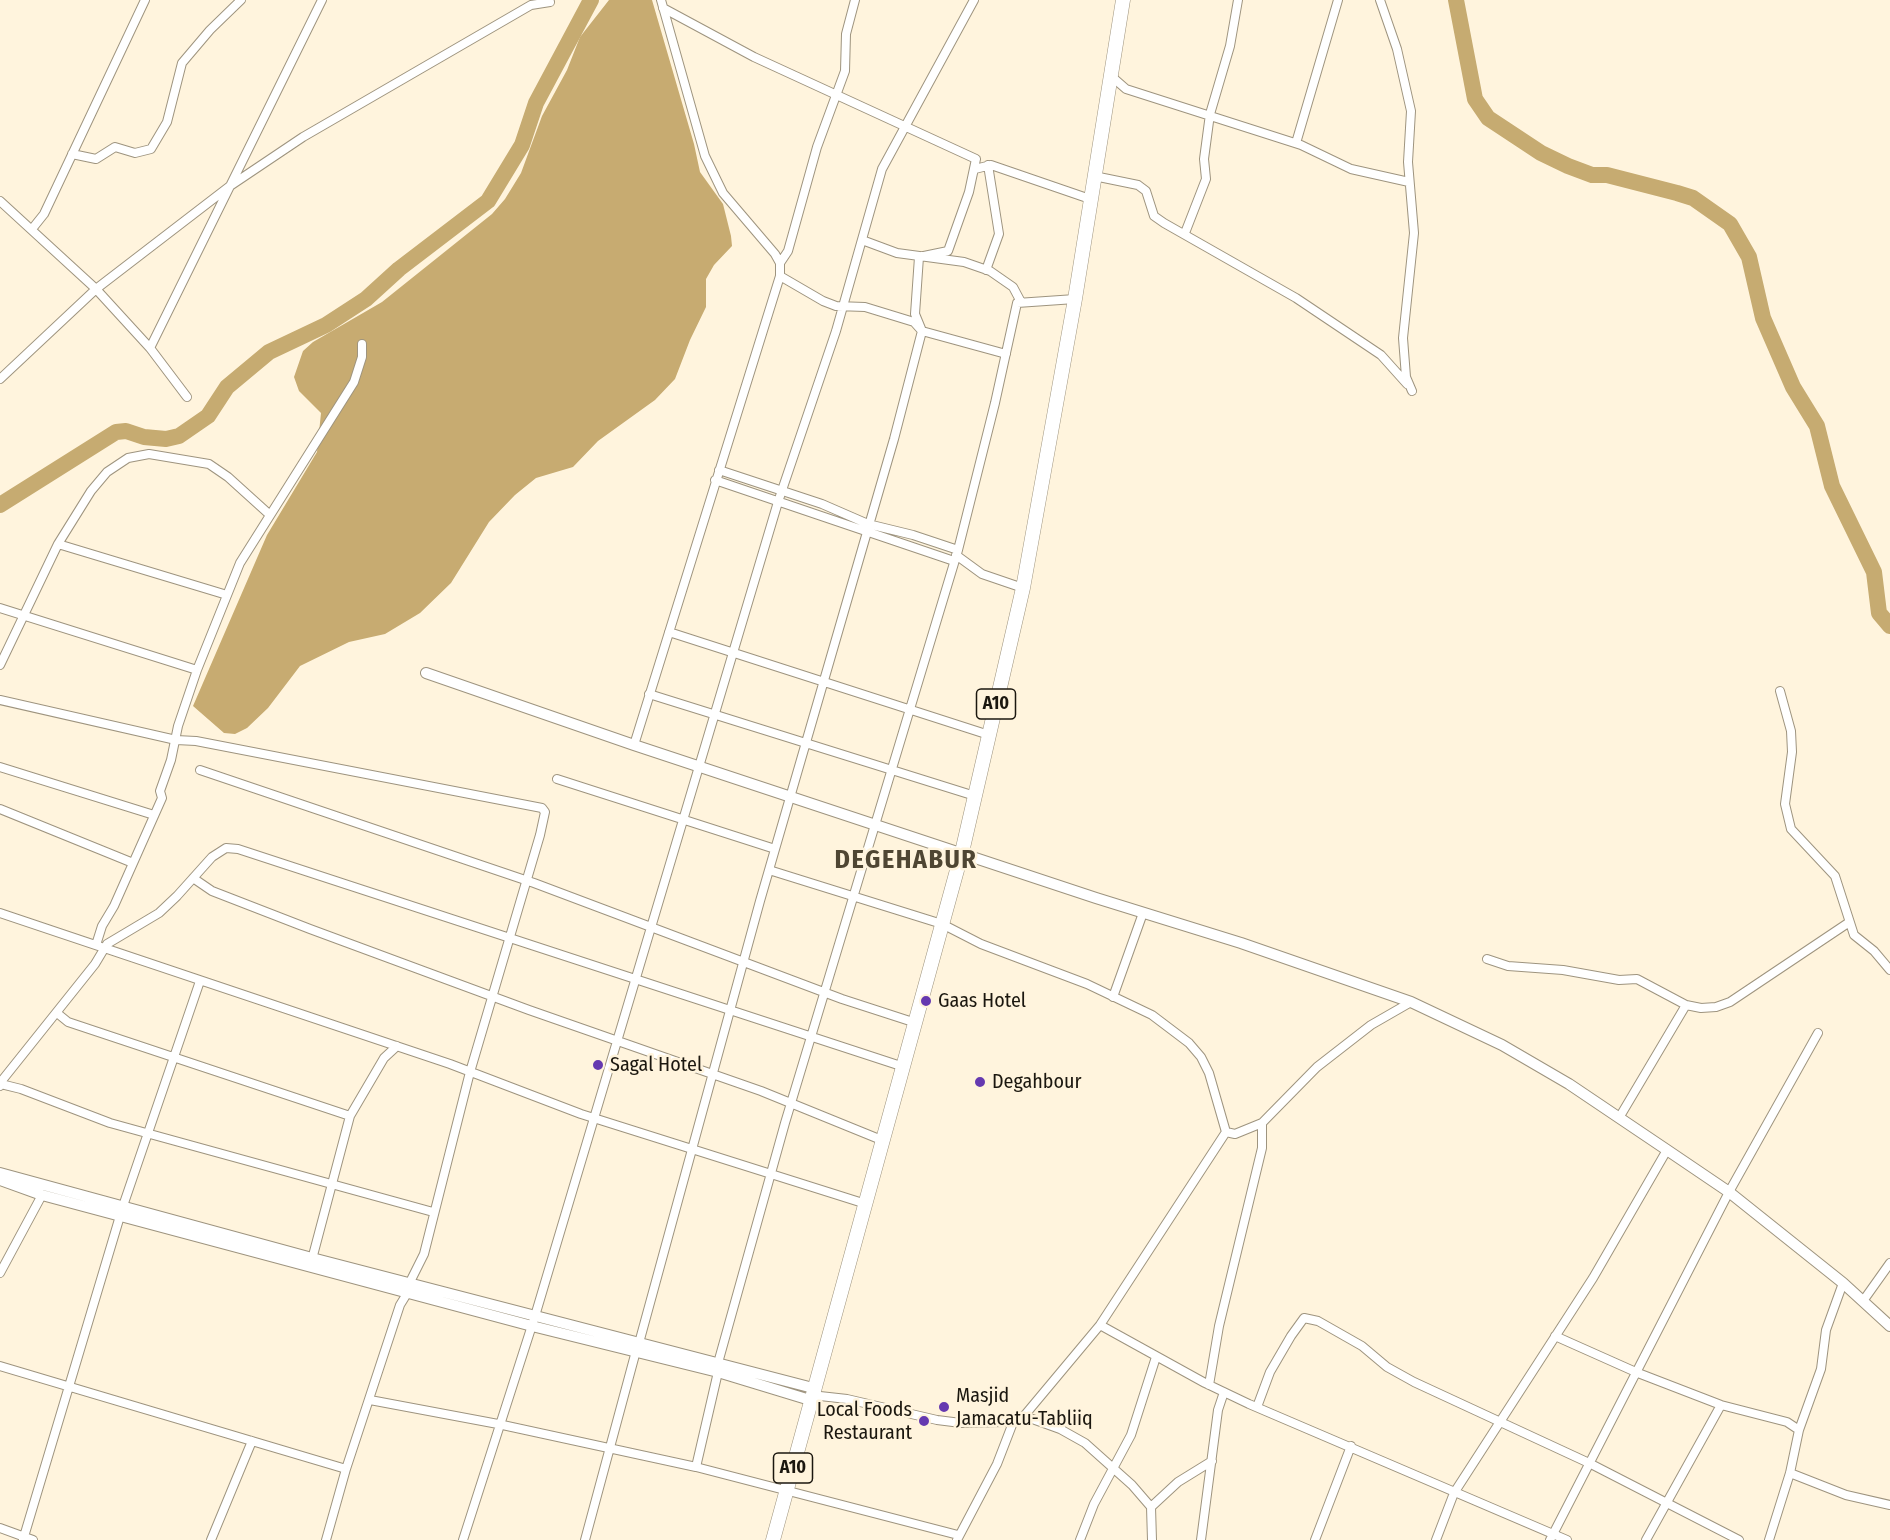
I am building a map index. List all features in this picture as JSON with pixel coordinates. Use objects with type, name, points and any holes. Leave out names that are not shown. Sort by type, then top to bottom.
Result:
[{"type":"highway","name":"A10","points":[[773,1540],[962,852],[1023,588],[1075,299],[1123,0]]},
{"type":"street","points":[[32,229],[44,214],[145,0]]},
{"type":"street","points":[[72,154],[96,159],[115,147],[135,153],[151,149],[167,122],[182,63],[210,30],[241,0]]},
{"type":"street","points":[[150,348],[322,0]]},
{"type":"street","points":[[780,263],[788,251],[817,147],[845,71],[846,34],[855,0]]},
{"type":"street","points":[[463,1540],[498,1424],[534,1321],[717,714],[778,502],[843,306],[882,169],[974,0]]},
{"type":"street","points":[[1185,233],[1206,179],[1204,159],[1210,114],[1230,46],[1238,0]]},
{"type":"street","points":[[1296,143],[1338,0]]},
{"type":"street","points":[[1094,176],[1138,185],[1146,191],[1154,216],[1296,298],[1381,355],[1413,391],[1406,377],[1403,338],[1414,233],[1409,182],[1411,111],[1398,49],[1380,0]]},
{"type":"street","points":[[0,378],[96,289],[230,186],[303,137],[531,5],[549,2]]},
{"type":"street","points":[[662,4],[754,57],[976,159],[975,169],[948,251],[919,258]]},
{"type":"street","points":[[634,745],[780,276],[780,263],[776,254],[723,193],[705,156],[662,4]]},
{"type":"street","points":[[1110,75],[1126,88],[1296,143],[1351,169],[1409,182]]},
{"type":"street","points":[[975,169],[988,165],[1040,179],[1090,199]]},
{"type":"street","points":[[986,270],[999,234],[988,165]]},
{"type":"street","points":[[0,201],[96,289],[150,348],[186,397]]},
{"type":"street","points":[[862,240],[888,251],[919,258],[964,262],[986,270],[1013,287],[1021,302]]},
{"type":"street","points":[[585,1540],[608,1448],[743,962],[894,439],[922,332],[915,314],[919,258]]},
{"type":"street","points":[[780,276],[823,301],[843,306],[865,307],[914,322],[922,332],[1006,354]]},
{"type":"street","points":[[696,1467],[718,1368],[770,1176],[956,555],[1017,303],[1075,299]]},
{"type":"street","points":[[100,947],[102,926],[114,906],[162,798],[159,790],[197,670],[240,562],[354,382],[362,357],[362,344]]},
{"type":"street","points":[[0,665],[58,544],[91,491],[107,472],[128,458],[149,454],[209,464],[228,477],[270,515]]},
{"type":"street","points":[[719,470],[822,504],[867,528],[910,546],[956,555]]},
{"type":"street","points":[[715,480],[818,515],[867,528],[913,535],[956,555],[982,574],[1023,588]]},
{"type":"street","points":[[818,515],[822,504]]},
{"type":"street","points":[[910,546],[913,535]]},
{"type":"street","points":[[58,544],[227,595]]},
{"type":"street","points":[[0,608],[197,670]]},
{"type":"street","points":[[669,633],[989,735]]},
{"type":"street","points":[[426,673],[634,745],[1240,943],[1411,1002],[1502,1045],[1620,1118],[1730,1192],[1843,1283],[1890,1326]]},
{"type":"street","points":[[1780,691],[1791,730],[1792,752],[1785,804],[1791,829],[1835,876],[1848,923],[1854,935],[1874,951],[1890,970]]},
{"type":"street","points":[[649,694],[806,741],[975,796]]},
{"type":"street","points":[[0,700],[176,740],[196,741],[537,805],[545,812],[527,881],[470,1071],[424,1254],[400,1305],[346,1468],[326,1540]]},
{"type":"street","points":[[0,767],[154,815]]},
{"type":"street","points":[[200,770],[527,881],[824,992],[916,1023]]},
{"type":"street","points":[[557,779],[775,849]]},
{"type":"street","points":[[0,809],[133,863]]},
{"type":"street","points":[[433,1212],[110,1123],[0,1084],[57,1013],[100,947],[137,928],[159,913],[217,852],[226,848],[238,849],[904,1067]]},
{"type":"street","points":[[0,1173],[122,1211],[812,1394],[848,1399],[937,1420],[984,1423],[1014,1420],[1024,1416],[1100,1325],[1226,1132],[1209,1073],[1195,1050],[1152,1015],[1113,997],[981,944],[942,924],[769,870]]},
{"type":"street","points":[[193,878],[212,891],[492,997],[791,1103],[884,1141]]},
{"type":"street","points":[[0,913],[470,1071],[594,1119],[770,1176],[866,1204]]},
{"type":"street","points":[[1113,997],[1141,925],[1143,913]]},
{"type":"street","points":[[1487,959],[1508,966],[1570,971],[1619,980],[1637,979],[1686,1005],[1708,1008],[1730,1002],[1848,923]]},
{"type":"street","points":[[23,1538],[122,1211],[201,981]]},
{"type":"street","points":[[1226,1132],[1235,1134],[1262,1124],[1317,1067],[1371,1025],[1411,1002]]},
{"type":"street","points":[[1620,1118],[1686,1005]]},
{"type":"street","points":[[57,1013],[68,1022],[350,1116]]},
{"type":"street","points":[[1552,1537],[1730,1192],[1818,1033]]},
{"type":"street","points":[[311,1262],[350,1116],[384,1058],[397,1046]]},
{"type":"street","points":[[1209,1385],[1219,1326],[1262,1148],[1262,1124]]},
{"type":"street","points":[[1436,1540],[1454,1493],[1593,1278],[1667,1150]]},
{"type":"street","points":[[0,1180],[42,1195],[122,1211]]},
{"type":"street","points":[[0,1273],[42,1195]]},
{"type":"street","points":[[1863,1301],[1890,1263]]},
{"type":"street","points":[[1769,1540],[1790,1473],[1799,1430],[1821,1369],[1826,1330],[1843,1283]]},
{"type":"street","points":[[1257,1407],[1270,1372],[1304,1318],[1318,1321],[1362,1346],[1387,1367],[1414,1382],[1590,1464],[1739,1540]]},
{"type":"street","points":[[1100,1325],[1224,1392],[1351,1446],[1552,1537],[1567,1540]]},
{"type":"street","points":[[1555,1336],[1638,1374],[1721,1406],[1787,1422],[1799,1430]]},
{"type":"street","points":[[1080,1540],[1094,1503],[1131,1435],[1156,1357]]},
{"type":"street","points":[[0,1366],[346,1468]]},
{"type":"street","points":[[1201,1540],[1218,1410],[1224,1392]]},
{"type":"street","points":[[370,1400],[498,1424],[696,1467],[958,1538],[997,1464],[1014,1420]]},
{"type":"street","points":[[1646,1540],[1721,1406]]},
{"type":"street","points":[[1024,1416],[1060,1429],[1085,1443],[1113,1467],[1151,1507],[1152,1540]]},
{"type":"street","points":[[211,1540],[252,1441]]},
{"type":"street","points":[[1315,1540],[1351,1446]]},
{"type":"street","points":[[1151,1507],[1178,1482],[1212,1461]]},
{"type":"street","points":[[1790,1473],[1846,1495],[1890,1505]]},
{"type":"street","points":[[0,1528],[33,1540]]},
{"type":"shaded area","points":[[609,0],[652,0],[700,172],[723,204],[731,236],[732,246],[714,265],[706,279],[706,307],[675,379],[655,400],[598,441],[573,467],[536,478],[515,495],[489,522],[451,583],[420,613],[385,634],[349,642],[300,666],[268,708],[247,728],[235,734],[224,733],[193,706],[267,535],[317,452],[321,413],[299,391],[294,377],[303,351],[313,342],[382,302],[492,214],[505,199],[521,173],[542,116],[567,70],[580,37]]},
{"type":"waterway","points":[[0,505],[116,432],[126,431],[144,437],[166,439],[179,436],[208,416],[227,387],[269,352],[326,325],[366,299],[399,269],[488,201],[522,145],[536,103],[591,0]]},
{"type":"waterway","points":[[1456,0],[1475,99],[1488,118],[1541,153],[1568,166],[1592,175],[1607,175],[1693,198],[1730,224],[1749,257],[1763,318],[1793,387],[1817,426],[1832,486],[1874,572],[1879,613],[1890,626]]},
{"type":"place","name":"Gaas Hotel","points":[[926,1001]]},
{"type":"place","name":"Sagal Hotel","points":[[598,1065]]},
{"type":"place","name":"Degahbour","points":[[980,1082]]},
{"type":"place","name":"Masjid Jamacatu-Tabliiq","points":[[944,1407]]},
{"type":"place","name":"Local Foods Restaurant","points":[[924,1421]]},
{"type":"district","name":"DEGEHABUR","points":[[906,861]]}]
